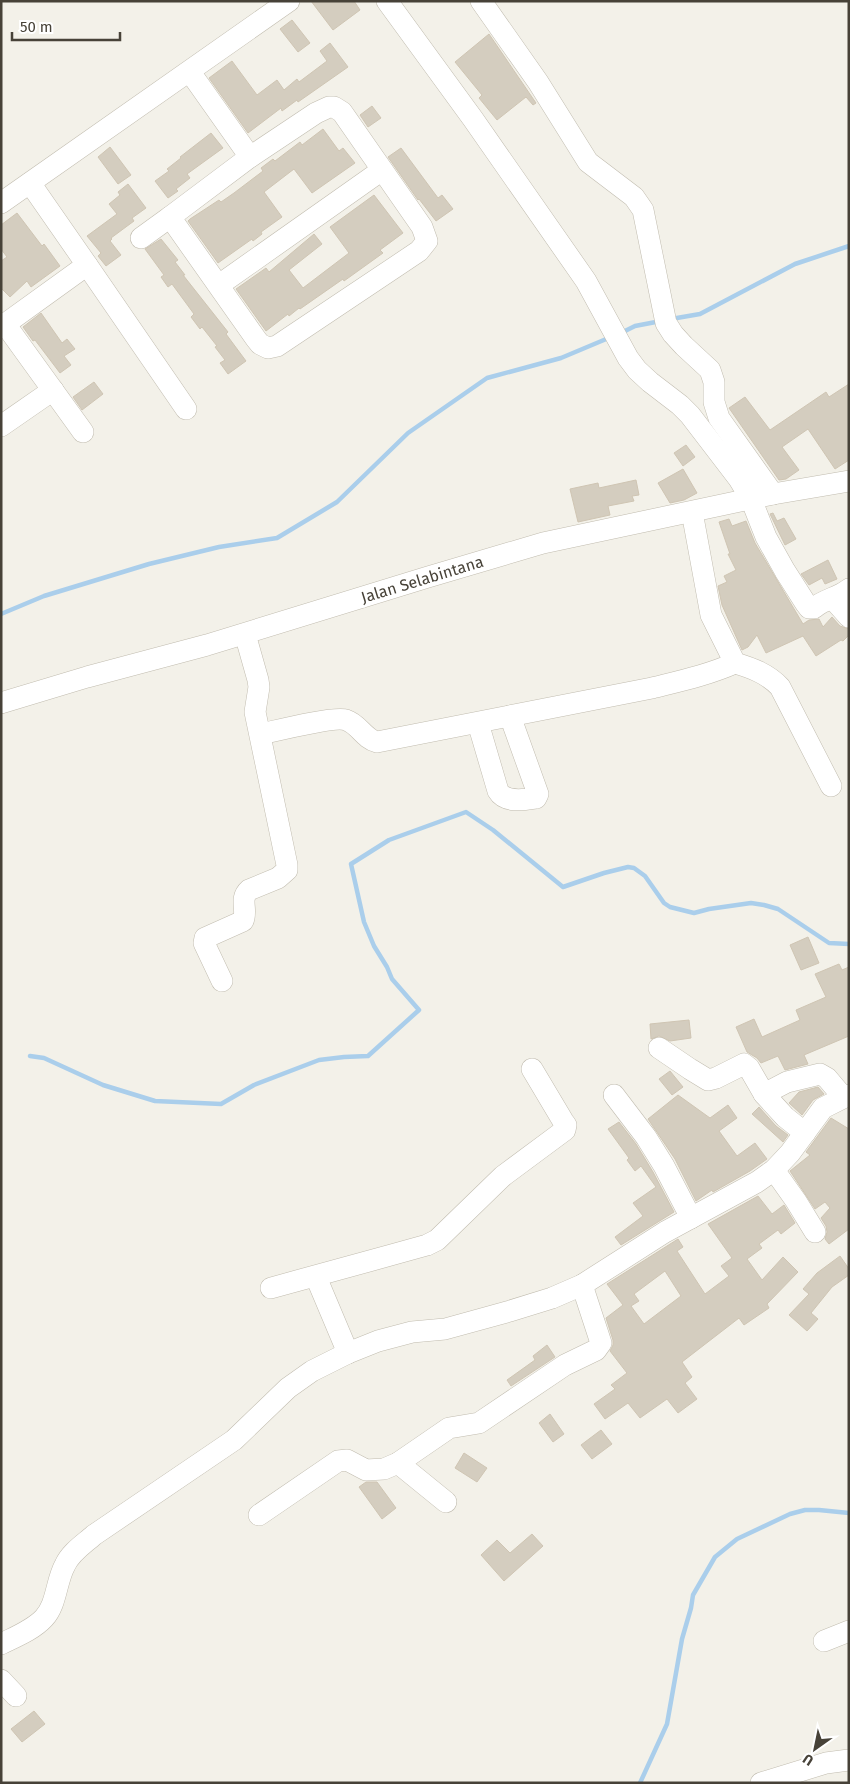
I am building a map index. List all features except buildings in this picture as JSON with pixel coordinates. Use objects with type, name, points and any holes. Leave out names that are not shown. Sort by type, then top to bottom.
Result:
[{"type":"street","points":[[1,204],[289,1]]},
{"type":"street","points":[[387,1],[473,119],[580,273],[628,358],[650,382],[690,415],[739,479],[751,499],[766,536],[806,604],[809,608],[814,608],[824,601],[841,594],[849,617]]},
{"type":"street","points":[[481,1],[538,82],[588,162],[596,170],[634,197],[643,210],[666,323],[673,334],[710,370],[714,382],[714,402],[719,418],[773,494]]},
{"type":"street","points":[[190,72],[250,157]]},
{"type":"street","points":[[141,238],[250,157],[316,113],[328,107],[334,107],[342,112],[425,232],[427,241],[419,250],[272,347],[264,346],[256,339],[170,217]]},
{"type":"street","points":[[219,285],[382,170]]},
{"type":"street","points":[[30,183],[186,409]]},
{"type":"street","points":[[83,432],[3,326],[87,265]]},
{"type":"street","points":[[1,426],[53,390]]},
{"type":"street","name":"Jalan Selabintana","points":[[1,703],[87,677],[245,634],[543,543],[773,494],[849,481]]},
{"type":"street","points":[[692,512],[711,614],[735,663],[763,674],[780,688],[831,786]]},
{"type":"street","points":[[222,981],[204,943],[205,938],[243,921],[245,914],[244,898],[249,890],[278,878],[287,870],[255,712],[260,686],[245,634]]},
{"type":"street","points":[[260,734],[344,719],[377,742],[691,679],[718,671],[735,663]]},
{"type":"street","points":[[478,723],[501,796],[506,799],[536,798],[538,794],[510,716]]},
{"type":"street","points":[[659,1048],[708,1080],[716,1078],[741,1064],[746,1065],[764,1094],[785,1118],[805,1133]]},
{"type":"street","points":[[272,1288],[427,1245],[437,1240],[503,1176],[564,1132],[566,1125],[532,1069]]},
{"type":"street","points":[[1,1644],[38,1624],[45,1618],[56,1593],[64,1566],[74,1553],[94,1535],[234,1440],[288,1388],[312,1371],[378,1341],[412,1332],[445,1329],[552,1298],[582,1285],[665,1232],[757,1182],[774,1170],[790,1153],[823,1108],[846,1096],[826,1077],[818,1074],[787,1082],[764,1094]]},
{"type":"street","points":[[614,1095],[646,1137],[664,1166],[690,1218]]},
{"type":"street","points":[[774,1170],[815,1232]]},
{"type":"street","points":[[316,1277],[348,1353]]},
{"type":"street","points":[[259,1515],[338,1461],[347,1460],[366,1470],[384,1469],[398,1463],[450,1428],[479,1424],[565,1365],[600,1347],[601,1344],[582,1285]]},
{"type":"street","points":[[398,1463],[446,1502]]},
{"type":"street","points":[[824,1641],[849,1631]]},
{"type":"street","points":[[1,1680],[16,1696]]},
{"type":"street","points":[[761,1783],[826,1764],[849,1760]]},
{"type":"waterway","points":[[671,319],[700,314],[795,264],[849,246]]},
{"type":"waterway","points":[[621,333],[635,326],[661,321]]},
{"type":"waterway","points":[[1,614],[44,596],[149,564],[219,547],[277,538],[337,502],[408,433],[487,378],[561,358],[611,337]]},
{"type":"waterway","points":[[30,1056],[44,1058],[103,1085],[155,1101],[221,1104],[254,1085],[319,1060],[368,1056],[419,1010],[392,979],[374,946],[364,922],[351,864],[389,840],[466,812],[493,830],[563,887],[604,873],[628,867],[634,868],[645,876],[664,903],[670,907],[694,913],[751,903],[764,905],[778,909],[829,943],[849,944]]},
{"type":"waterway","points":[[640,1783],[667,1724],[682,1639],[693,1595],[715,1557],[737,1539],[790,1514],[805,1510],[849,1513]]}]
